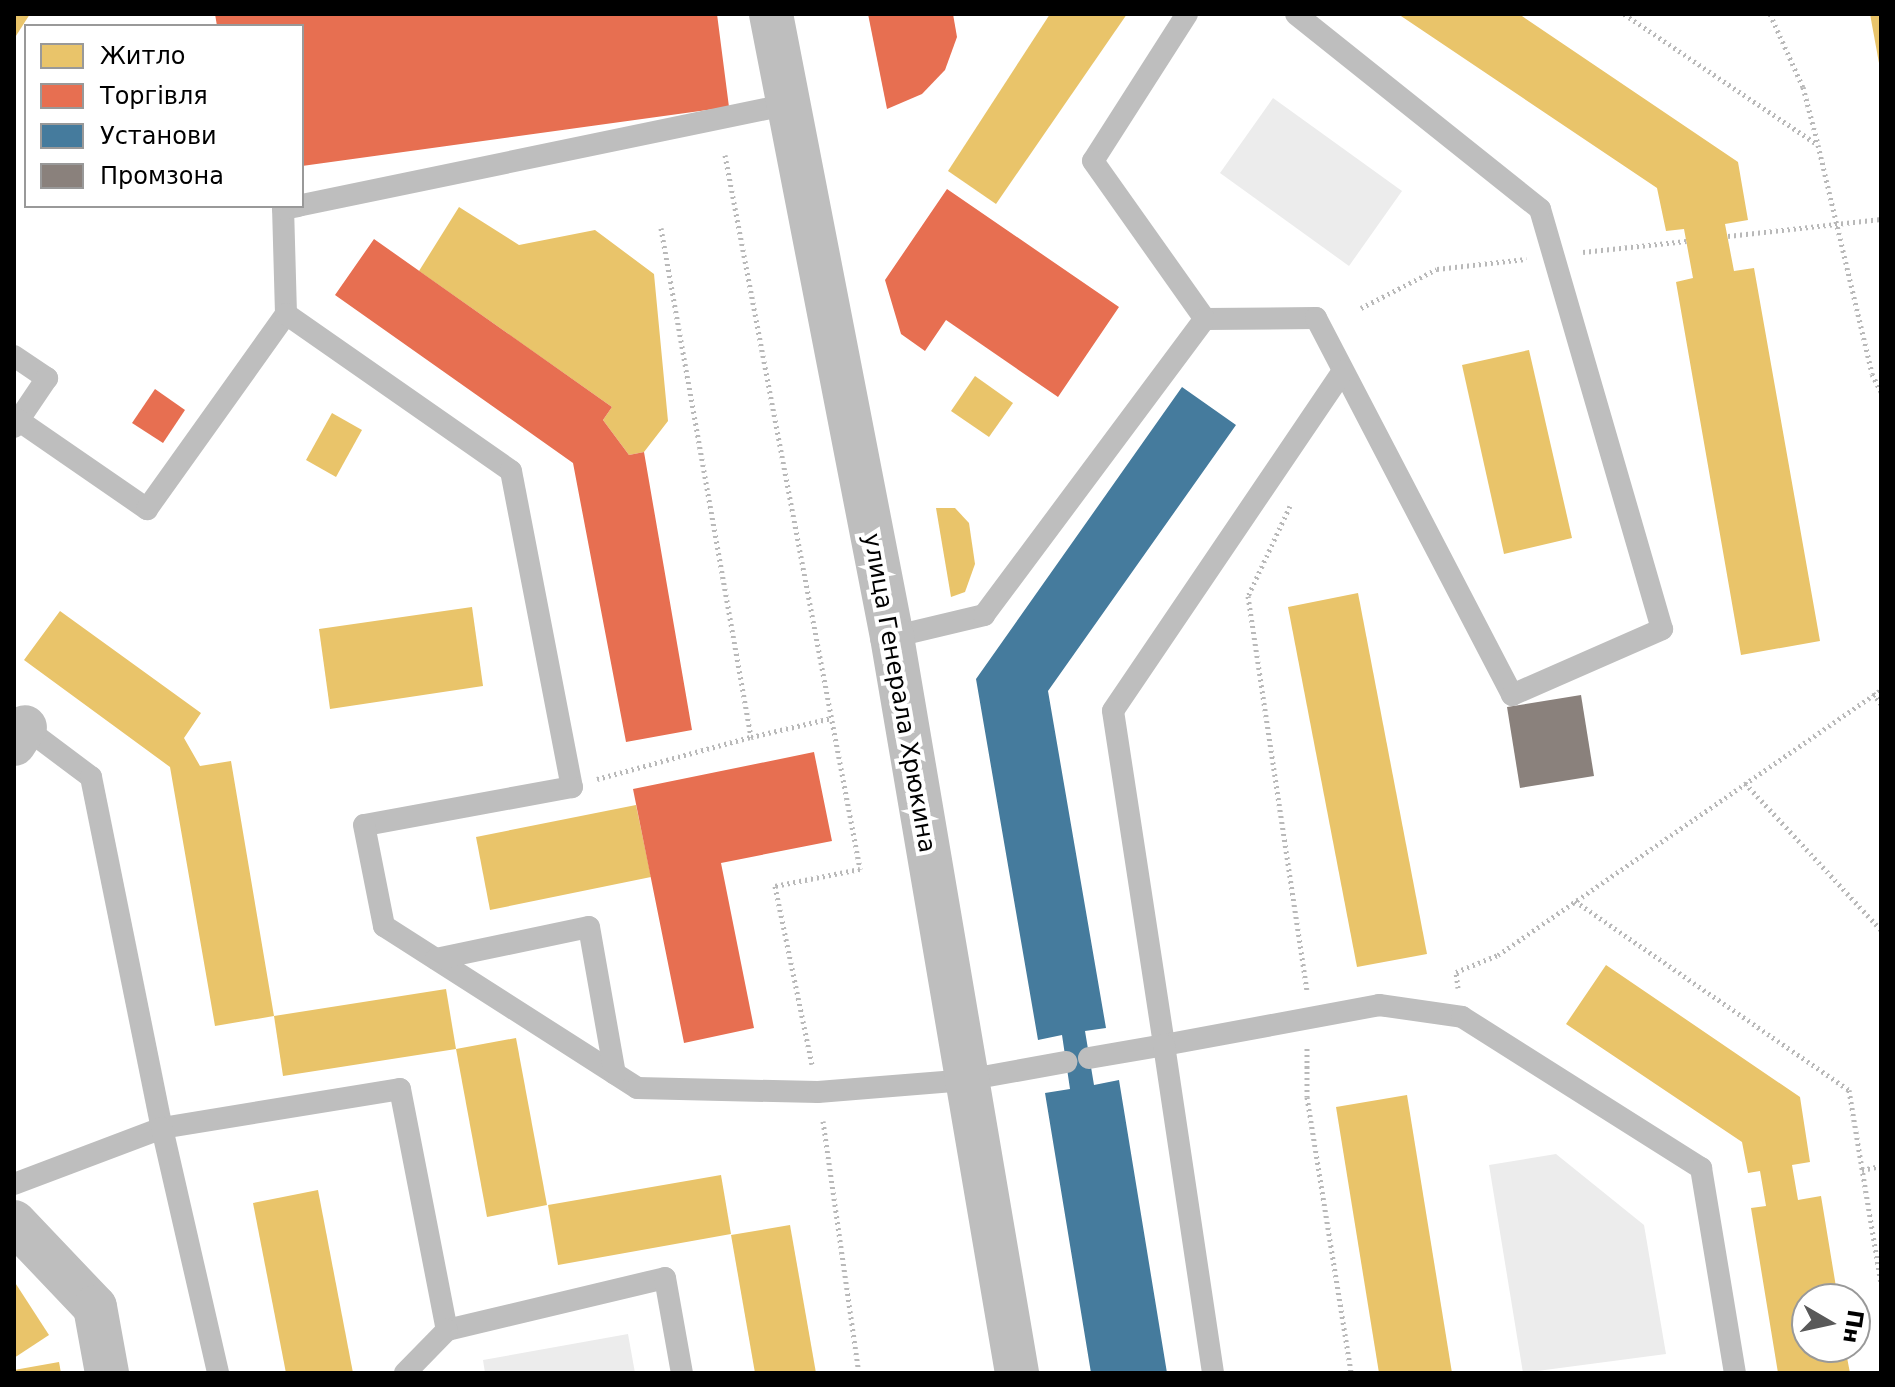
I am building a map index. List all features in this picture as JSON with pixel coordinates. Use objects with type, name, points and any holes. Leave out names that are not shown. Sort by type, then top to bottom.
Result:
[{"type":"street","name":"улица Генерала Хрюкина","points":[[771,14],[892,637],[1017,1373]]},
{"type":"street","points":[[14,1222],[95,1307],[107,1373]]},
{"type":"lane","points":[[1187,14],[1093,161],[1205,319]]},
{"type":"lane","points":[[1205,319],[1316,318],[1512,695],[1662,629],[1540,209],[1296,14]]},
{"type":"lane","points":[[304,205],[787,105]]},
{"type":"lane","points":[[14,356],[47,378],[16,424],[147,509],[286,314],[283,209],[289,208]]},
{"type":"lane","points":[[286,314],[511,471],[572,787],[364,825],[384,926],[637,1088],[818,1092],[966,1080],[1066,1062]]},
{"type":"lane","points":[[892,637],[984,615],[1205,319]]},
{"type":"lane","points":[[1213,1373],[1113,711],[1343,371]]},
{"type":"lane","points":[[18,730],[91,777],[162,1128],[218,1373]]},
{"type":"lane","points":[[436,959],[589,927],[615,1074]]},
{"type":"lane","points":[[1089,1058],[1379,1005],[1462,1017],[1701,1168],[1735,1373]]},
{"type":"lane","points":[[14,1184],[162,1128],[400,1089],[447,1330]]},
{"type":"lane","points":[[405,1373],[447,1330],[665,1278],[682,1373]]},
{"type":"path","points":[[1624,14],[1818,145]]},
{"type":"path","points":[[1770,14],[1803,87],[1881,392]]},
{"type":"path","points":[[725,155],[860,869],[775,886],[818,1092],[859,1373]]},
{"type":"path","points":[[1728,236],[1881,219]]},
{"type":"path","points":[[661,228],[751,737]]},
{"type":"path","points":[[1361,308],[1437,269],[1686,241]]},
{"type":"path","points":[[1292,502],[1248,596],[1307,969],[1307,1097],[1351,1373]]},
{"type":"path","points":[[1462,1017],[1456,972],[1498,955],[1881,690]]},
{"type":"path","points":[[1873,693],[1881,704]]},
{"type":"path","points":[[572,787],[751,737],[832,718]]},
{"type":"path","points":[[1745,783],[1881,930]]},
{"type":"path","points":[[1575,901],[1849,1090],[1881,1283]]},
{"type":"path","points":[[1862,1170],[1881,1166]]},
{"type":"shaded area","points":[[1273,98],[1402,191],[1349,266],[1220,173]]},
{"type":"shaded area","points":[[1556,1154],[1644,1225],[1666,1354],[1523,1373],[1489,1165]]},
{"type":"shaded area","points":[[628,1334],[635,1373],[485,1373],[483,1360]]},
{"type":"building: Житло","points":[[14,14],[30,14],[14,39]]},
{"type":"building: Житло","points":[[1050,14],[1127,14],[996,204],[948,171]]},
{"type":"building: Житло","points":[[1398,14],[1519,14],[1738,162],[1748,220],[1725,224],[1734,271],[1754,268],[1820,641],[1741,655],[1676,282],[1693,278],[1684,229],[1666,231],[1657,188]]},
{"type":"building: Житло","points":[[1870,14],[1881,14],[1881,63],[1879,63]]},
{"type":"building: Житло","points":[[459,207],[519,245],[595,230],[654,274],[668,421],[644,452],[629,455],[603,420],[612,407],[419,271]]},
{"type":"building: Житло","points":[[1529,350],[1572,538],[1504,554],[1462,365]]},
{"type":"building: Житло","points":[[975,376],[1013,403],[989,437],[951,411]]},
{"type":"building: Житло","points":[[332,413],[362,430],[336,477],[306,460]]},
{"type":"building: Житло","points":[[936,508],[955,508],[969,523],[975,564],[965,592],[951,597]]},
{"type":"building: Житло","points":[[1358,593],[1427,954],[1357,967],[1288,607]]},
{"type":"building: Житло","points":[[472,607],[483,686],[330,709],[319,629]]},
{"type":"building: Житло","points":[[60,611],[201,713],[184,738],[200,766],[231,761],[274,1016],[215,1026],[170,767],[24,660]]},
{"type":"building: Житло","points":[[636,805],[651,877],[490,910],[476,837]]},
{"type":"building: Житло","points":[[1606,965],[1800,1097],[1810,1162],[1792,1165],[1798,1200],[1821,1196],[1835,1283],[1791,1283],[1791,1363],[1848,1363],[1850,1373],[1778,1373],[1751,1208],[1766,1206],[1760,1171],[1748,1173],[1742,1142],[1566,1024]]},
{"type":"building: Житло","points":[[446,989],[456,1049],[283,1076],[274,1016]]},
{"type":"building: Житло","points":[[516,1038],[547,1205],[487,1217],[456,1049]]},
{"type":"building: Житло","points":[[1407,1095],[1452,1373],[1379,1373],[1336,1107]]},
{"type":"building: Житло","points":[[721,1175],[731,1234],[558,1265],[548,1205]]},
{"type":"building: Житло","points":[[318,1190],[353,1373],[286,1373],[253,1203]]},
{"type":"building: Житло","points":[[790,1225],[816,1373],[755,1373],[731,1235]]},
{"type":"building: Житло","points":[[14,1281],[49,1335],[14,1358]]},
{"type":"building: Житло","points":[[59,1362],[61,1373],[14,1373],[14,1370]]},
{"type":"building: Торгівля","points":[[215,14],[717,14],[729,107],[304,166],[304,24],[217,24]]},
{"type":"building: Торгівля","points":[[868,14],[953,14],[957,37],[945,70],[922,94],[887,109]]},
{"type":"building: Торгівля","points":[[947,189],[1119,307],[1058,397],[946,320],[925,351],[901,334],[885,280]]},
{"type":"building: Торгівля","points":[[374,239],[612,407],[603,420],[629,455],[644,452],[692,730],[626,742],[573,463],[335,295]]},
{"type":"building: Торгівля","points":[[155,389],[185,410],[163,443],[132,423]]},
{"type":"building: Торгівля","points":[[814,752],[832,841],[721,863],[754,1028],[684,1043],[633,789]]},
{"type":"building: Установи","points":[[1182,387],[1236,425],[1048,691],[1106,1028],[1085,1031],[1094,1085],[1119,1080],[1167,1373],[1091,1373],[1045,1093],[1070,1089],[1062,1035],[1038,1040],[976,679]]},
{"type":"building: Промзона","points":[[1581,695],[1594,776],[1520,788],[1507,707]]}]
